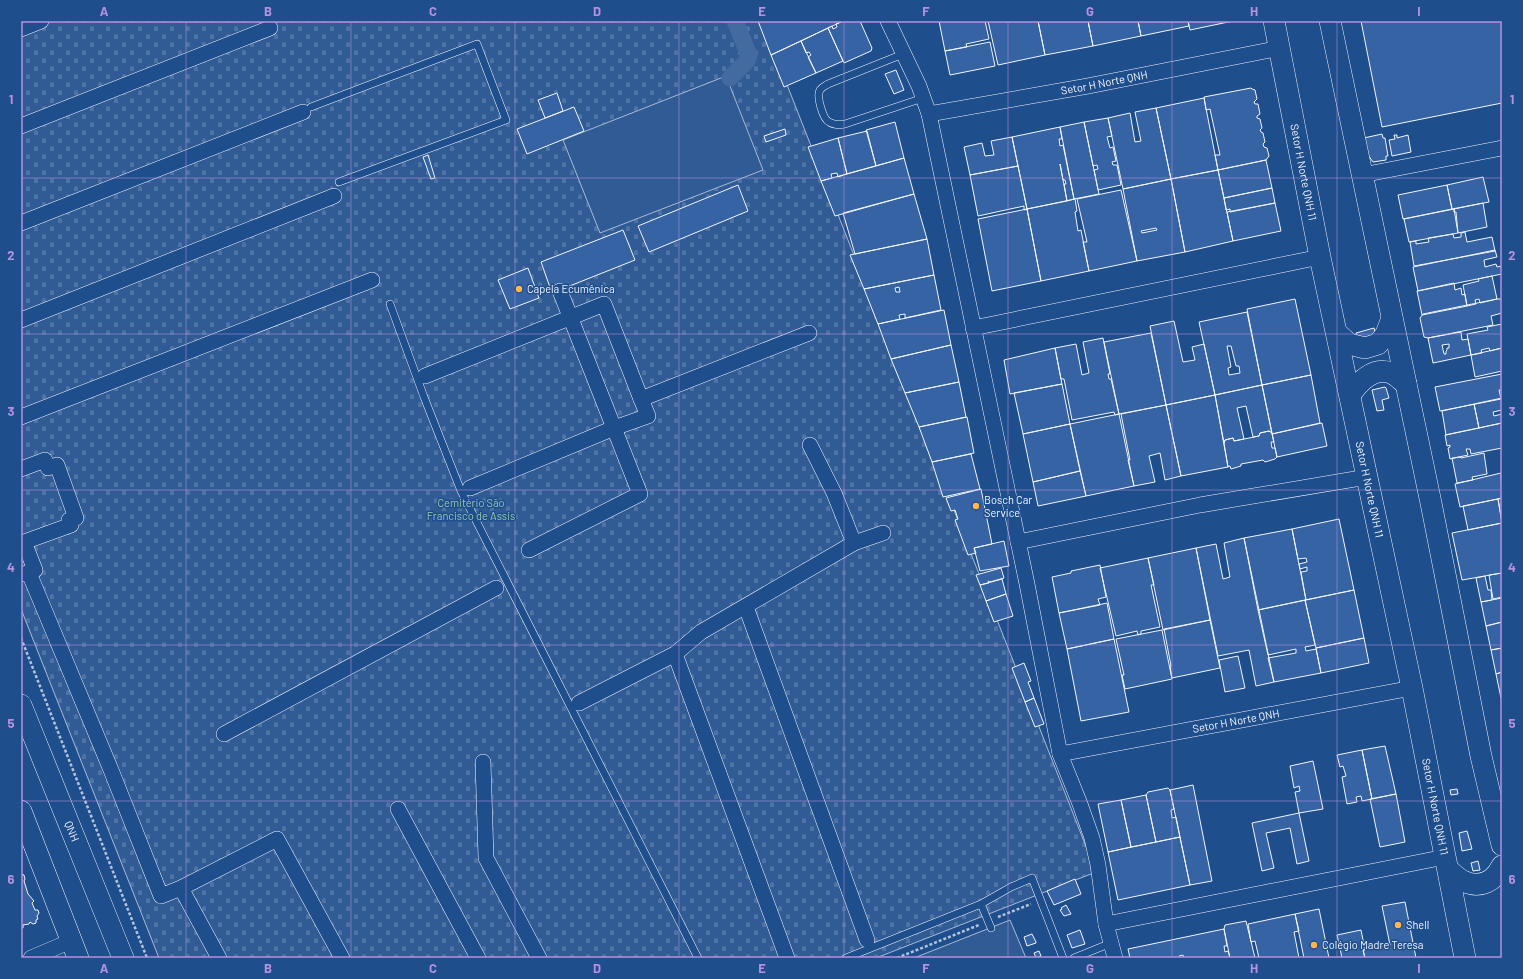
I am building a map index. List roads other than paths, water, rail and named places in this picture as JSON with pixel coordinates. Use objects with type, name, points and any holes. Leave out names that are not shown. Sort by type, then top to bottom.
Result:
[{"type":"street","points":[[21,29],[41,21]]},
{"type":"street","points":[[888,21],[929,114],[1018,542],[1060,754],[1092,838],[1098,865],[1106,924],[1115,958]]},
{"type":"street","points":[[1330,21],[1456,624],[1481,756],[1502,845]]},
{"type":"street","points":[[21,126],[270,28]]},
{"type":"street","name":"Setor H Norte QNH","points":[[929,114],[1088,86],[1278,30]]},
{"type":"street","name":"Setor H Norte QNH 11","points":[[1278,30],[1320,257],[1412,688],[1465,958]]},
{"type":"street","points":[[21,223],[307,109]]},
{"type":"street","points":[[1362,175],[1502,148]]},
{"type":"street","points":[[21,320],[337,189]]},
{"type":"street","points":[[973,328],[1320,257]]},
{"type":"street","points":[[21,417],[372,280]]},
{"type":"street","points":[[529,550],[640,494],[560,290]]},
{"type":"street","points":[[425,376],[604,304],[648,416],[614,428],[470,488]]},
{"type":"street","points":[[1337,334],[1349,344],[1365,348],[1378,344],[1386,334],[1392,318]]},
{"type":"street","points":[[641,399],[809,333]]},
{"type":"street","points":[[1350,395],[1358,383],[1367,376],[1379,372],[1392,373],[1406,384]]},
{"type":"street","points":[[810,445],[834,493],[854,544]]},
{"type":"street","points":[[21,468],[45,460],[48,468],[57,465],[76,518],[69,520],[71,525],[24,542],[35,570],[25,571],[108,763],[161,896],[181,888],[277,839],[342,958]]},
{"type":"street","points":[[1018,542],[1200,505],[1366,476]]},
{"type":"street","points":[[578,703],[675,654],[701,632],[854,544],[883,533]]},
{"type":"street","points":[[224,734],[496,588]]},
{"type":"street","points":[[746,607],[867,940]]},
{"type":"street","points":[[675,654],[787,958]]},
{"type":"street","name":"Setor H Norte QNH","points":[[1060,754],[1412,688]]},
{"type":"street","name":"QNH","points":[[21,705],[25,720],[122,958]]},
{"type":"street","points":[[483,762],[486,858],[539,958]]},
{"type":"street","points":[[398,809],[478,958]]},
{"type":"street","points":[[21,811],[75,949],[31,958]]},
{"type":"street","points":[[1106,924],[1446,863],[1461,880],[1470,884],[1485,883],[1498,875],[1502,866]]},
{"type":"street","points":[[181,888],[219,958]]},
{"type":"lane","points":[[307,109],[477,44],[506,120],[337,189]]},
{"type":"lane","points":[[903,54],[821,88],[818,95],[824,115],[828,122],[836,125],[845,124],[923,98]]},
{"type":"lane","points":[[390,304],[424,397],[461,491],[698,958]]},
{"type":"lane","points":[[846,958],[981,904],[1010,887],[1032,878],[1063,958]]},
{"type":"lane","points":[[981,904],[989,924]]},
{"type":"lane","points":[[1074,958],[1111,943]]},
{"type":"waterway","points":[[730,78],[747,61],[749,55],[735,21]]},
{"type":"place","name":"Capela Ecumênica","points":[[519,289]]},
{"type":"place","name":"Bosch Car Service","points":[[976,506]]},
{"type":"place","name":"Shell","points":[[1398,925]]},
{"type":"place","name":"Colégio Madre Teresa","points":[[1314,945]]},
{"type":"park label","name":"Cemitério São Francisco de Assis","points":[[471,509]]}]
